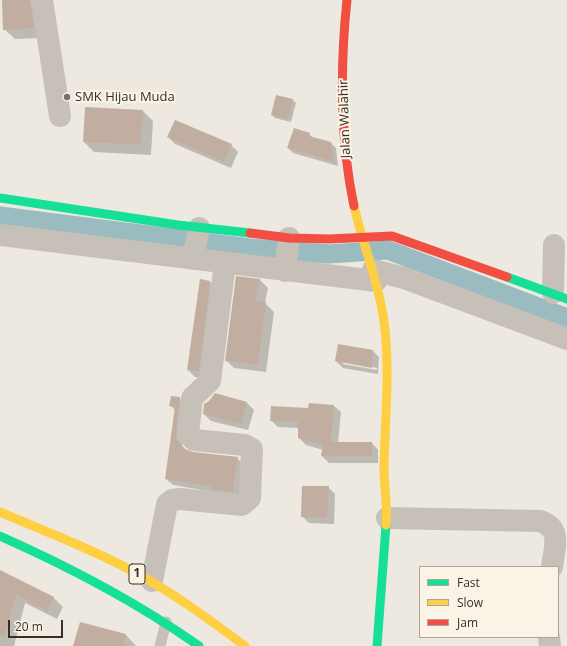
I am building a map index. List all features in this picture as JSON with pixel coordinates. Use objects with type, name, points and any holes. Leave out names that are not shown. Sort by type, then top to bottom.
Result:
[{"type":"main road","name":"Jalan Walahir","points":[[347,0],[343,36],[344,144],[350,188],[361,239],[373,272],[384,314],[386,356],[384,470],[386,518],[378,646]]},
{"type":"main road","points":[[0,198],[195,244],[288,256],[361,239],[392,236],[560,296]]},
{"type":"main road","name":"1","points":[[0,512],[152,581],[204,615],[245,646]]},
{"type":"main road","name":"1","points":[[0,536],[93,581],[166,622],[199,646]]},
{"type":"street","points":[[42,0],[60,116]]},
{"type":"street","points":[[0,236],[195,244],[225,263],[288,256],[404,278],[567,339]]},
{"type":"street","points":[[554,245],[560,296]]},
{"type":"street","points":[[152,581],[167,504],[172,500],[180,499],[242,505],[250,498],[252,449],[245,445],[194,440],[188,434],[192,398],[208,385],[211,378],[225,263]]},
{"type":"street","points":[[386,518],[540,522],[551,526],[555,535],[552,566]]},
{"type":"lane","points":[[160,646],[166,622]]},
{"type":"building","points":[[2,0],[30,0],[34,28],[3,30]]},
{"type":"building","points":[[276,95],[293,99],[288,119],[271,115]]},
{"type":"building","points":[[85,107],[143,110],[141,145],[83,142]]},
{"type":"building","points":[[175,120],[232,144],[224,162],[167,137]]},
{"type":"building","points":[[294,128],[310,133],[309,136],[331,142],[334,162],[287,148]]},
{"type":"building","points":[[236,276],[260,279],[256,301],[266,302],[258,365],[225,361]]},
{"type":"building","points":[[200,279],[210,281],[199,372],[187,370]]},
{"type":"building","points":[[338,344],[373,350],[372,368],[335,361]]},
{"type":"building","points":[[215,393],[247,402],[241,424],[203,414],[204,404],[209,401]]},
{"type":"building","points":[[171,396],[180,397],[176,438],[185,449],[193,452],[238,457],[233,492],[210,489],[211,486],[165,479],[175,407],[169,406]]},
{"type":"building","points":[[309,403],[334,405],[331,442],[372,442],[372,456],[321,456],[323,445],[298,438],[298,422],[270,421],[271,406],[308,408]]},
{"type":"building","points":[[302,486],[329,486],[327,518],[301,517]]},
{"type":"building","points":[[0,570],[54,597],[47,611],[16,595],[5,636],[0,636]]},
{"type":"building","points":[[80,622],[126,634],[123,646],[73,646]]},
{"type":"waterway","points":[[0,216],[250,248],[329,254],[388,250],[567,318]]},
{"type":"traffic: fast","points":[[0,198],[178,225],[250,233]]},
{"type":"traffic: fast","points":[[507,277],[567,299]]},
{"type":"traffic: fast","points":[[377,646],[386,525]]},
{"type":"traffic: fast","points":[[0,536],[52,560],[102,586],[152,615],[199,646]]},
{"type":"traffic: slow","points":[[354,206],[377,287],[383,315],[387,352],[384,467],[387,511],[386,525]]},
{"type":"traffic: slow","points":[[0,512],[120,564],[178,598],[245,646]]},
{"type":"traffic: jam","points":[[347,0],[342,77],[346,156],[354,206]]},
{"type":"traffic: jam","points":[[250,233],[289,238],[329,239],[392,236],[507,277]]},
{"type":"place","name":"SMK Hijau Muda","points":[[67,97]]}]
